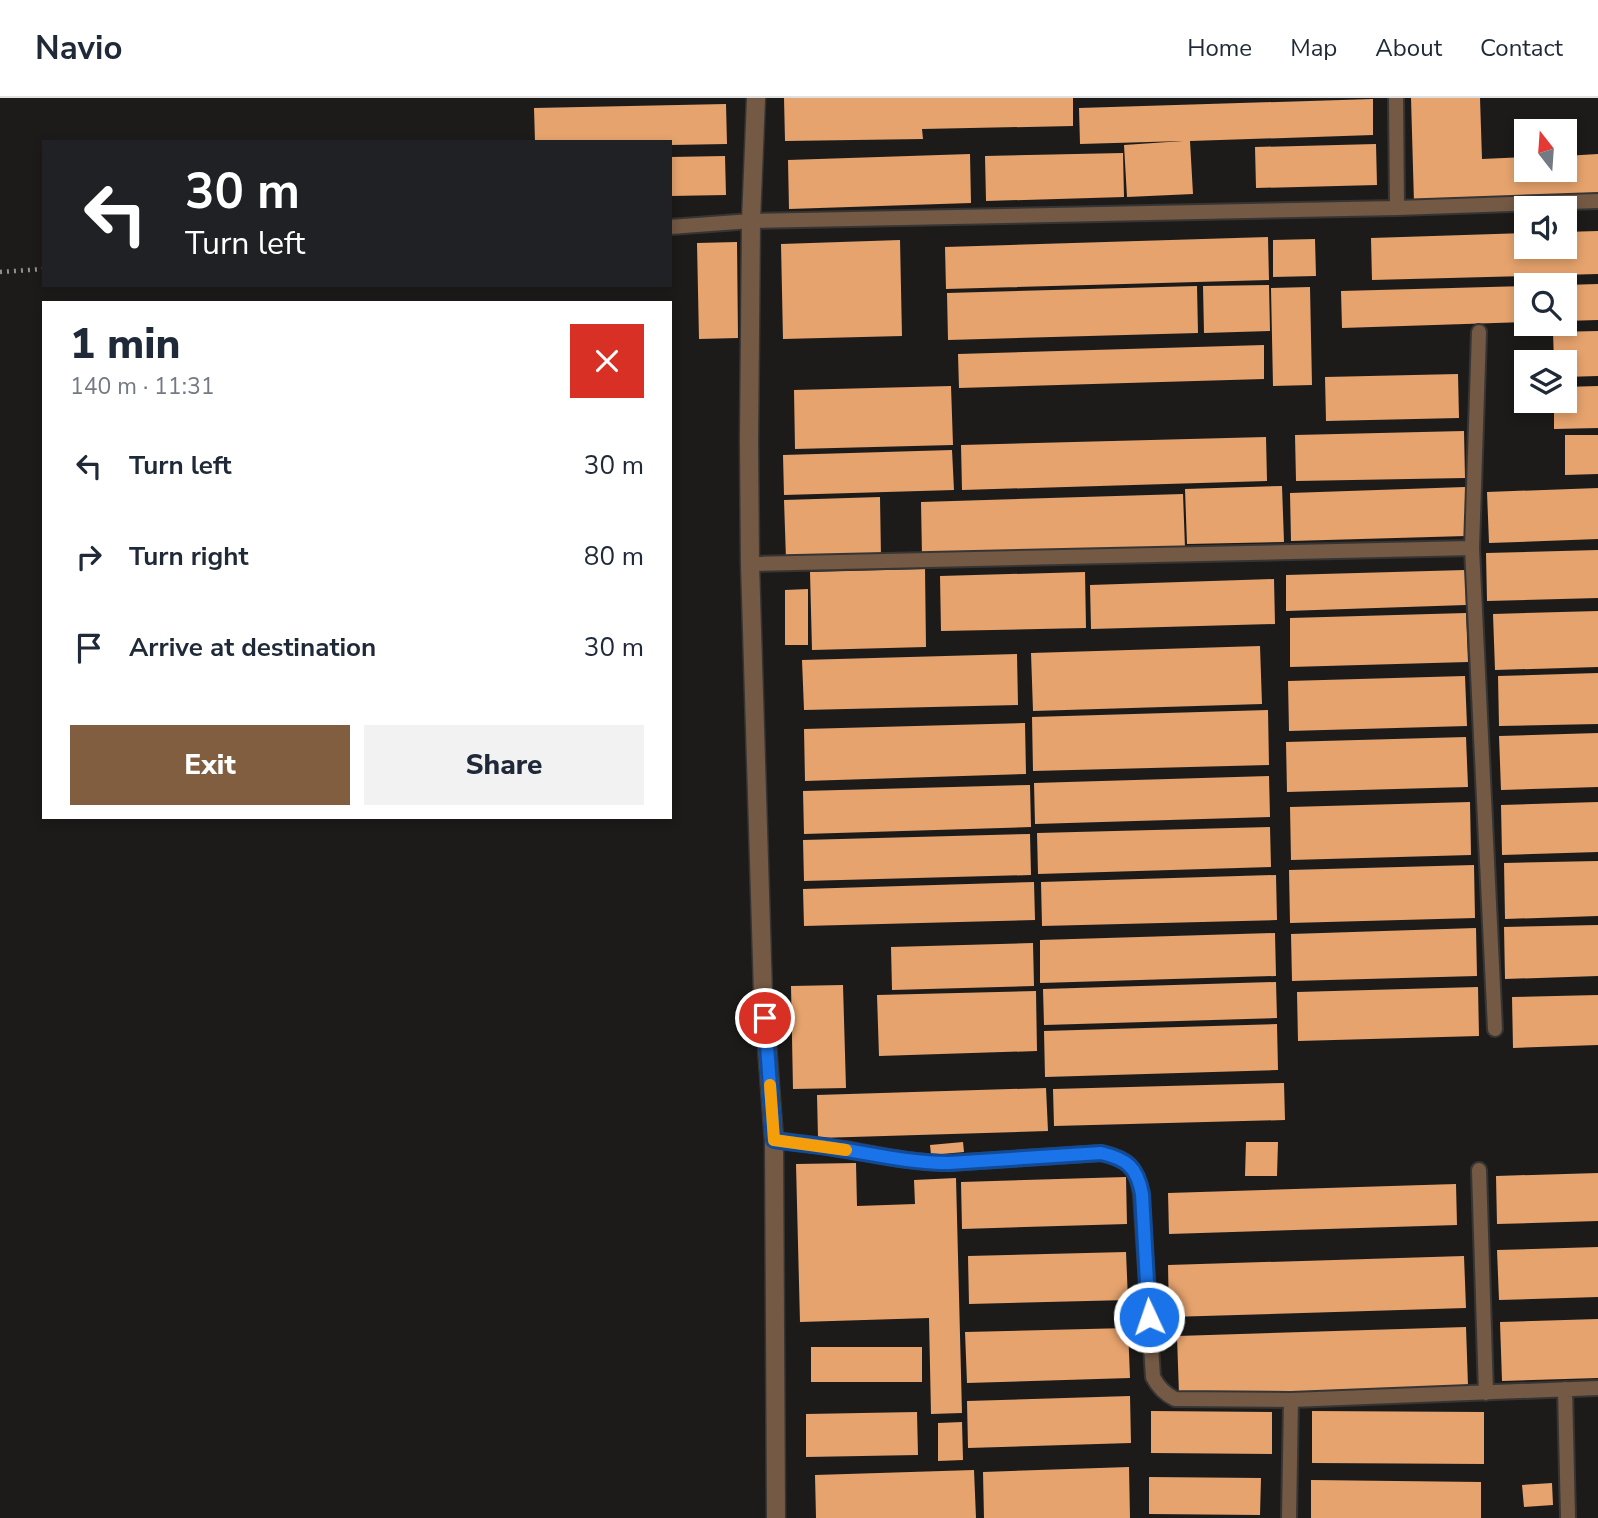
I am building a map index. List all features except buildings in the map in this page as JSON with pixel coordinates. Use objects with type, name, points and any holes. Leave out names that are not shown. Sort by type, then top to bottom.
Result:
[{"type":"street","points":[[756,98],[751,221],[750,564],[763,993],[774,1140],[776,1518]]},
{"type":"lane","points":[[1396,98],[1397,208]]},
{"type":"lane","points":[[672,227],[751,221],[1397,208],[1598,201]]},
{"type":"lane","points":[[1479,331],[1472,548],[1495,1029]]},
{"type":"lane","points":[[750,564],[1472,548]]},
{"type":"lane","points":[[774,1140],[929,1163],[1101,1153],[1126,1161],[1139,1181],[1142,1194],[1152,1366],[1157,1384],[1166,1395],[1175,1399],[1291,1400],[1598,1388]]},
{"type":"lane","points":[[1479,1170],[1486,1393]]},
{"type":"lane","points":[[1564,1389],[1568,1518]]},
{"type":"lane","points":[[1289,1518],[1291,1400]]},
{"type":"path","points":[[0,272],[42,270]]},
{"type":"slow traffic","points":[[770,1085],[774,1140],[846,1150]]},
{"type":"route","points":[[765,1018],[774,1140],[929,1163],[1101,1153],[1126,1161],[1139,1181],[1142,1194],[1149,1317]]}]
